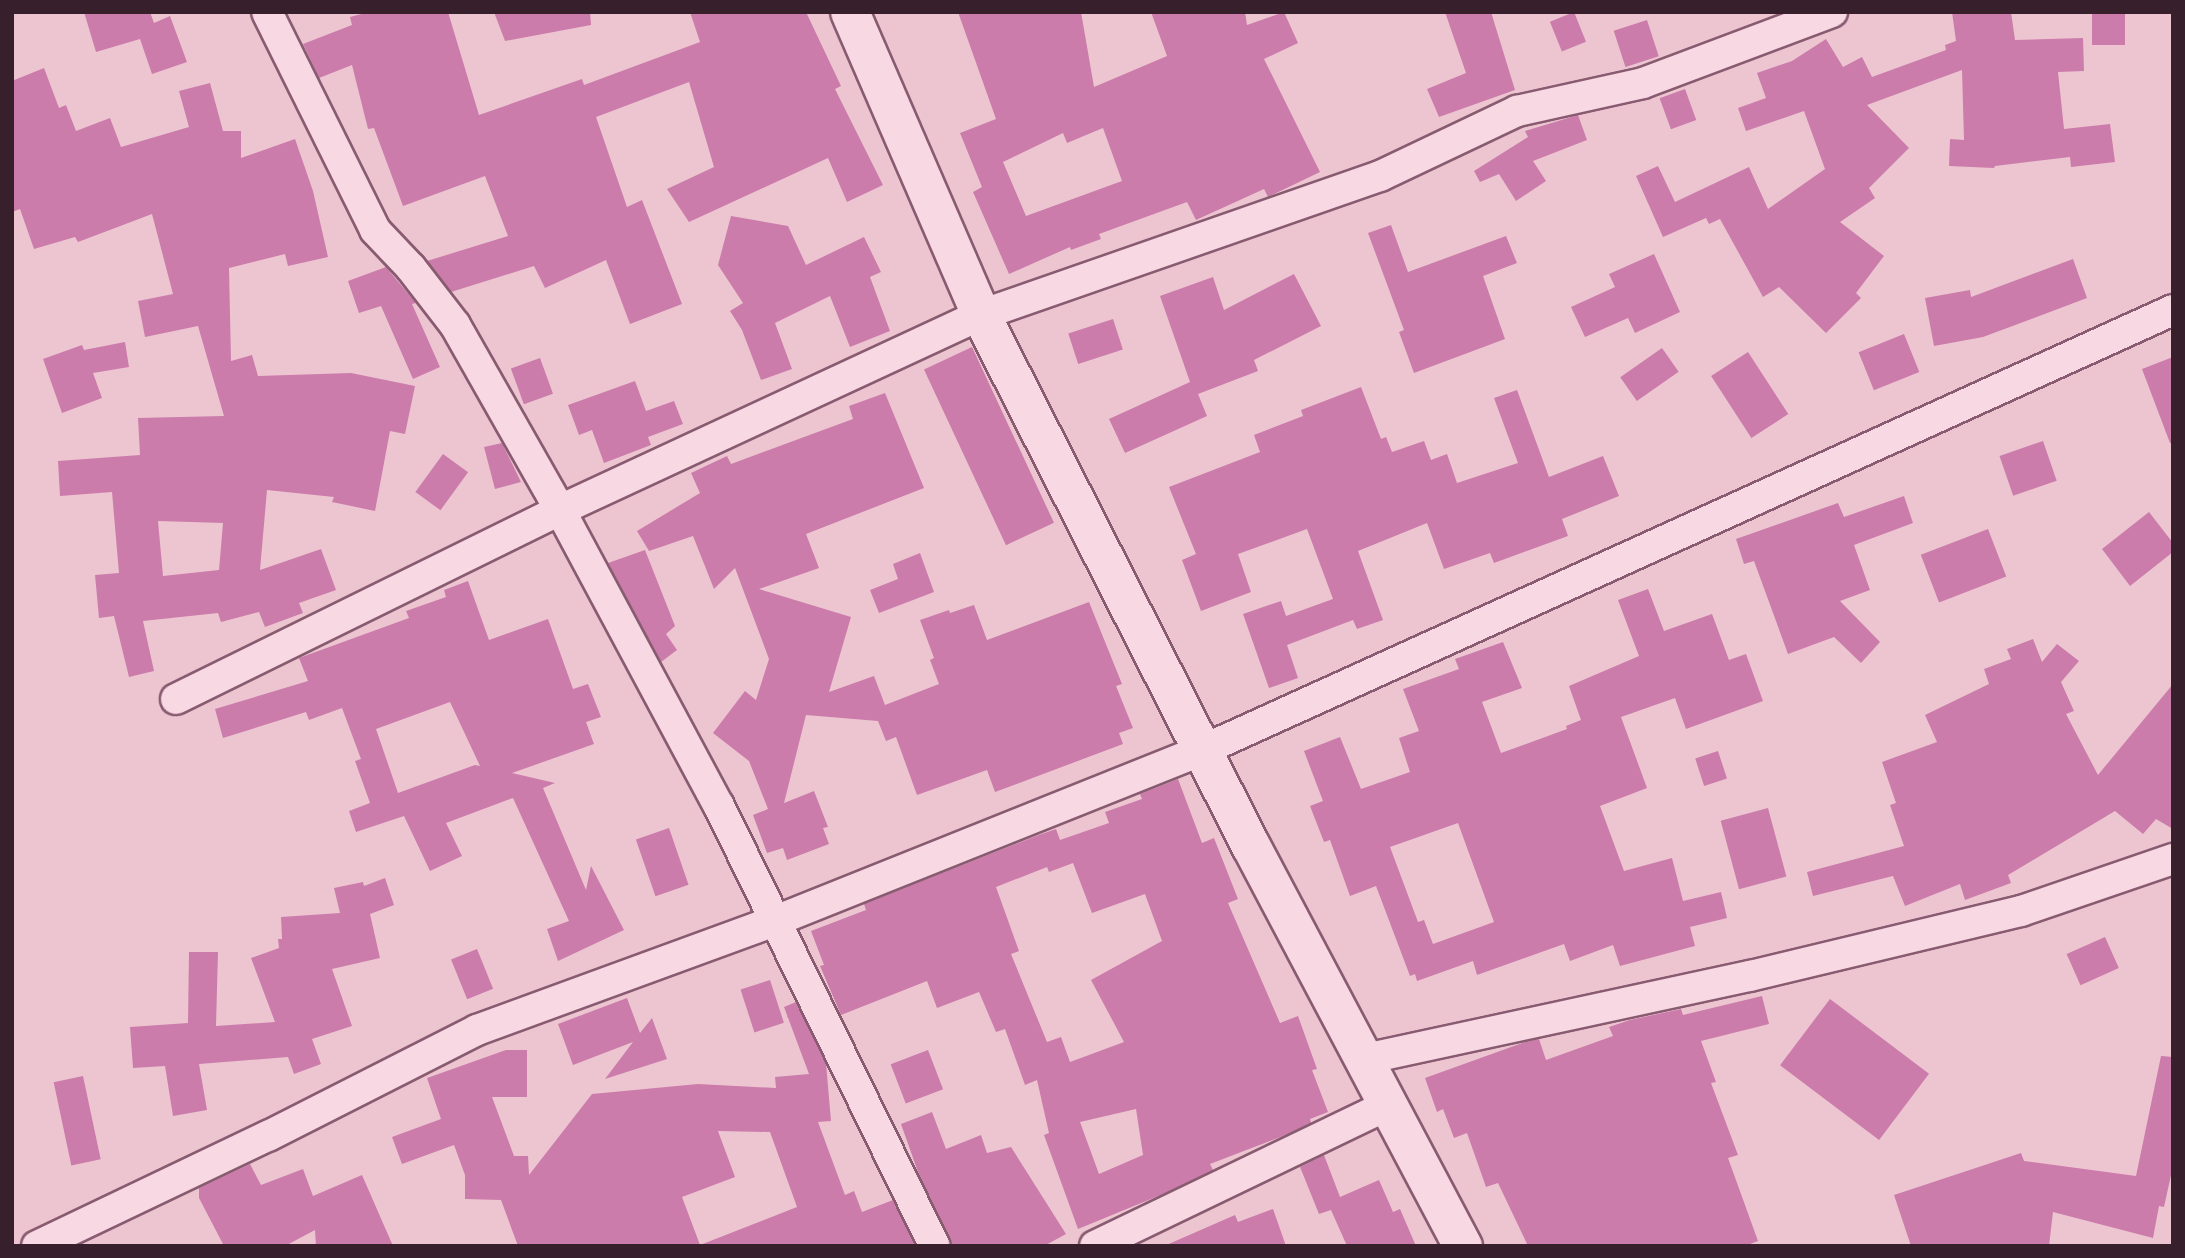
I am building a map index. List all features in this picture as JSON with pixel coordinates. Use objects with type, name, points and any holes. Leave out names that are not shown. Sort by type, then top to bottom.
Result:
[{"type":"street","points":[[267,12],[374,230],[411,268],[455,325],[560,510],[719,806],[935,1246]]},
{"type":"street","points":[[850,12],[981,315],[1203,750],[1463,1246]]},
{"type":"street","points":[[176,699],[560,510],[981,315],[1380,176],[1517,111],[1643,83],[1832,12]]},
{"type":"street","points":[[37,1246],[268,1136],[477,1030],[775,920],[1203,750],[2173,310]]},
{"type":"street","points":[[1365,1059],[1749,976],[2021,911],[2173,859]]},
{"type":"street","points":[[1095,1246],[1388,1105]]},
{"type":"building","points":[[84,12],[150,12],[154,23],[170,16],[187,62],[152,74],[140,39],[96,52]]},
{"type":"building","points":[[369,12],[448,12],[479,115],[582,79],[584,85],[700,42],[690,12],[806,12],[841,86],[835,89],[883,185],[847,202],[828,158],[689,222],[667,189],[714,167],[689,82],[596,117],[627,207],[642,200],[682,304],[630,324],[606,260],[545,288],[534,266],[451,292],[427,261],[508,236],[485,176],[403,206],[374,128],[368,129],[352,65],[319,78],[303,44],[352,25],[350,17]]},
{"type":"building","points":[[494,12],[590,12],[591,25],[505,41]]},
{"type":"building","points":[[958,12],[1081,12],[1094,87],[1167,56],[1151,12],[1245,12],[1247,25],[1284,12],[1298,43],[1264,59],[1320,172],[1268,197],[1264,189],[1196,220],[1187,202],[1099,234],[1101,239],[1071,250],[1070,247],[1009,274],[973,192],[982,187],[960,133],[996,119]],"holes":[[[1103,128],[1122,181],[1026,216],[1003,162],[1063,133],[1067,143]]]},
{"type":"building","points":[[1445,12],[1491,12],[1515,90],[1439,117],[1427,89],[1466,73]]},
{"type":"building","points":[[1574,12],[1586,42],[1562,51],[1550,22]]},
{"type":"building","points":[[1952,12],[2011,12],[2015,40],[2083,38],[2084,71],[2058,72],[2064,129],[2110,124],[2115,162],[2071,167],[2070,157],[1994,168],[1949,166],[1950,139],[1964,140],[1962,70],[1867,105],[1909,148],[1869,188],[1875,198],[1840,222],[1884,256],[1856,293],[1861,298],[1826,333],[1779,287],[1763,297],[1720,219],[1709,224],[1706,218],[1663,237],[1636,176],[1658,166],[1675,202],[1749,167],[1768,209],[1825,169],[1804,111],[1746,131],[1738,108],[1766,98],[1757,73],[1792,61],[1826,39],[1843,67],[1862,57],[1872,77],[1946,50],[1945,45],[1956,41]]},
{"type":"building","points":[[2092,12],[2125,12],[2125,45],[2092,45]]},
{"type":"building","points":[[1647,20],[1659,56],[1625,67],[1614,31]]},
{"type":"building","points":[[44,68],[59,108],[66,105],[76,131],[110,118],[121,147],[189,127],[179,91],[210,83],[223,131],[241,131],[241,158],[295,139],[313,191],[328,257],[288,266],[285,254],[229,268],[231,361],[252,355],[258,376],[351,373],[415,386],[405,434],[390,431],[375,511],[332,502],[334,497],[267,490],[260,570],[321,549],[336,590],[299,603],[303,613],[265,627],[259,612],[221,622],[218,613],[143,621],[154,671],[129,677],[114,616],[99,618],[95,575],[119,573],[112,492],[60,496],[58,461],[140,455],[138,418],[224,416],[198,326],[145,337],[138,301],[173,294],[152,214],[78,242],[75,237],[34,249],[20,209],[12,212],[12,81]],"holes":[[[158,521],[223,523],[219,570],[163,576]]]},
{"type":"building","points":[[1685,89],[1696,120],[1671,129],[1660,98]]},
{"type":"building","points":[[1578,115],[1587,140],[1533,161],[1546,181],[1516,201],[1499,174],[1480,182],[1474,171],[1528,137],[1525,131]]},
{"type":"building","points":[[731,216],[788,226],[806,265],[864,237],[881,272],[870,277],[890,331],[850,347],[830,296],[775,323],[792,369],[761,380],[742,330],[730,311],[743,303],[718,265]]},
{"type":"building","points":[[1391,225],[1408,272],[1506,236],[1517,263],[1483,276],[1505,339],[1414,373],[1399,332],[1404,330],[1368,233]]},
{"type":"building","points":[[1654,254],[1680,312],[1635,333],[1628,318],[1585,337],[1571,307],[1615,287],[1609,274]]},
{"type":"building","points":[[2073,259],[2087,298],[1983,337],[1934,346],[1925,298],[1970,290],[1971,297]]},
{"type":"building","points":[[386,267],[416,303],[412,304],[440,367],[413,379],[381,306],[359,313],[348,281]]},
{"type":"building","points":[[1294,274],[1321,326],[1254,360],[1258,371],[1198,394],[1207,416],[1125,453],[1109,419],[1190,382],[1160,296],[1213,277],[1224,310]]},
{"type":"building","points":[[1113,319],[1123,349],[1078,364],[1068,334]]},
{"type":"building","points":[[1904,334],[1919,372],[1874,390],[1859,352]]},
{"type":"building","points":[[125,342],[129,367],[93,373],[102,398],[62,413],[43,359],[82,345],[84,350]]},
{"type":"building","points":[[972,347],[1054,523],[1006,545],[924,369]]},
{"type":"building","points":[[1662,348],[1679,372],[1637,401],[1620,377]]},
{"type":"building","points":[[1748,352],[1788,414],[1751,438],[1711,376]]},
{"type":"building","points":[[2173,357],[2173,443],[2170,443],[2142,369]]},
{"type":"building","points":[[540,358],[553,394],[524,404],[511,369]]},
{"type":"building","points":[[635,381],[646,411],[674,401],[683,424],[648,437],[651,445],[604,463],[592,430],[579,435],[568,405]]},
{"type":"building","points":[[1361,387],[1381,439],[1386,437],[1392,452],[1424,441],[1431,460],[1447,454],[1457,483],[1518,463],[1494,398],[1517,390],[1549,477],[1603,456],[1619,496],[1562,519],[1568,536],[1494,563],[1490,553],[1444,569],[1427,523],[1358,551],[1383,620],[1357,629],[1353,620],[1287,645],[1298,678],[1269,688],[1243,614],[1281,601],[1286,616],[1333,599],[1307,529],[1238,554],[1251,592],[1201,611],[1182,560],[1196,554],[1169,487],[1260,452],[1254,435],[1303,416],[1301,410]]},
{"type":"building","points":[[885,393],[924,488],[806,534],[819,568],[759,589],[851,617],[829,692],[874,676],[885,705],[939,684],[930,660],[934,658],[920,620],[974,605],[987,640],[1089,602],[1122,684],[1116,686],[1133,728],[1119,733],[1123,744],[995,792],[987,770],[917,795],[896,737],[886,741],[878,721],[806,715],[784,803],[814,791],[828,827],[823,828],[829,844],[787,860],[783,848],[767,853],[753,815],[768,809],[749,761],[713,733],[745,691],[756,700],[769,659],[735,568],[714,589],[693,536],[649,551],[637,531],[700,493],[691,473],[727,456],[731,464],[853,419],[849,406]]},
{"type":"building","points":[[2043,441],[2057,481],[2013,496],[2000,456]]},
{"type":"building","points":[[502,443],[521,482],[495,489],[484,447]]},
{"type":"building","points":[[443,454],[468,472],[440,510],[415,492]]},
{"type":"building","points":[[1904,496],[1913,523],[1854,545],[1870,590],[1840,601],[1880,642],[1861,663],[1834,637],[1788,654],[1754,561],[1744,564],[1736,539],[1838,503],[1844,517]]},
{"type":"building","points":[[2149,512],[2173,543],[2173,552],[2130,586],[2102,549]]},
{"type":"building","points":[[1988,529],[2006,577],[1939,602],[1921,555]]},
{"type":"building","points":[[645,550],[675,626],[666,634],[677,650],[661,662],[608,563]]},
{"type":"building","points":[[920,553],[934,592],[879,613],[870,590],[898,579],[893,564]]},
{"type":"building","points":[[468,581],[489,640],[548,619],[573,689],[588,684],[601,717],[586,722],[594,744],[512,773],[555,783],[543,788],[586,890],[591,866],[624,930],[558,961],[547,929],[569,921],[513,798],[446,823],[462,856],[430,871],[404,816],[356,832],[349,811],[370,803],[355,761],[361,759],[342,708],[309,720],[306,712],[223,738],[215,709],[308,681],[299,658],[409,618],[406,611],[446,597],[444,590]],"holes":[[[450,702],[480,766],[475,765],[398,793],[376,729]]]},
{"type":"building","points":[[1648,589],[1664,631],[1712,614],[1729,660],[1746,654],[1763,701],[1686,729],[1675,698],[1621,717],[1647,788],[1600,806],[1624,871],[1672,858],[1683,901],[1721,892],[1727,918],[1690,927],[1695,946],[1620,966],[1613,945],[1570,961],[1564,944],[1477,975],[1473,961],[1417,981],[1415,974],[1410,976],[1376,886],[1350,896],[1330,840],[1324,842],[1310,806],[1323,801],[1304,751],[1340,737],[1361,789],[1410,772],[1399,738],[1419,731],[1403,689],[1459,669],[1455,659],[1503,642],[1522,688],[1482,702],[1501,753],[1567,729],[1566,726],[1581,720],[1569,686],[1639,656],[1618,600]],"holes":[[[1458,823],[1494,922],[1433,944],[1424,920],[1418,922],[1390,847]]]},
{"type":"building","points":[[2033,639],[2042,662],[2057,644],[2079,661],[2061,682],[2074,711],[2066,714],[2098,775],[2173,684],[2173,829],[2156,819],[2143,834],[2115,811],[2008,875],[2011,883],[1965,900],[1960,884],[1905,906],[1893,876],[1813,896],[1807,872],[1904,846],[1890,805],[1896,803],[1882,762],[1937,742],[1925,715],[1989,684],[1984,669],[2011,659],[2007,649]]},
{"type":"building","points":[[1718,751],[1727,779],[1704,786],[1695,758]]},
{"type":"building","points":[[1178,779],[1202,843],[1214,838],[1238,899],[1228,903],[1280,1023],[1298,1016],[1317,1069],[1312,1070],[1328,1112],[1310,1119],[1311,1123],[1288,1134],[1210,1164],[1213,1170],[1168,1192],[1078,1229],[1044,1135],[1049,1133],[1037,1080],[1025,1085],[1005,1029],[996,1032],[979,992],[937,1008],[927,981],[841,1015],[820,966],[824,965],[811,931],[866,910],[864,904],[1036,836],[1056,829],[1060,840],[1109,823],[1105,812],[1142,799],[1140,794]],"holes":[[[1073,863],[1092,913],[1145,894],[1162,941],[1091,980],[1124,1042],[1070,1062],[1061,1037],[1047,1042],[1011,954],[1019,951],[996,887],[1047,867],[1049,872]],[[1136,1109],[1143,1155],[1099,1174],[1080,1122]]]},
{"type":"building","points":[[1768,808],[1786,877],[1739,889],[1721,821]]},
{"type":"building","points":[[669,828],[689,885],[655,896],[636,839]]},
{"type":"building","points":[[385,878],[394,905],[370,914],[380,958],[332,969],[352,1026],[312,1039],[321,1064],[294,1074],[288,1057],[199,1064],[207,1110],[173,1116],[165,1066],[133,1068],[130,1027],[188,1023],[189,952],[218,952],[216,1026],[275,1022],[251,958],[279,948],[278,939],[282,939],[281,917],[340,913],[334,888],[363,882],[364,886]]},
{"type":"building","points":[[2105,937],[2119,968],[2080,985],[2067,954]]},
{"type":"building","points":[[477,949],[493,989],[467,999],[451,959]]},
{"type":"building","points":[[770,980],[784,1023],[754,1032],[741,990]]},
{"type":"building","points":[[1762,996],[1769,1024],[1701,1041],[1716,1082],[1711,1083],[1738,1155],[1728,1158],[1758,1241],[1745,1246],[1528,1246],[1498,1183],[1486,1187],[1467,1133],[1454,1138],[1443,1109],[1437,1112],[1425,1078],[1525,1042],[1539,1039],[1546,1060],[1613,1036],[1609,1027],[1630,1020],[1681,1009],[1683,1015]]},
{"type":"building","points":[[627,998],[640,1033],[652,1018],[667,1059],[605,1079],[633,1042],[573,1065],[558,1024]]},
{"type":"building","points":[[1830,999],[1929,1074],[1879,1140],[1780,1065]]},
{"type":"building","points":[[796,1002],[826,1063],[831,1121],[818,1122],[845,1195],[854,1191],[862,1212],[893,1200],[915,1246],[518,1246],[501,1200],[465,1199],[465,1175],[454,1145],[402,1164],[392,1137],[441,1119],[427,1078],[506,1050],[527,1050],[527,1097],[492,1097],[514,1156],[528,1156],[529,1175],[592,1094],[698,1084],[776,1088],[775,1077],[809,1074],[784,1007]],"holes":[[[718,1131],[770,1132],[797,1207],[700,1245],[682,1197],[735,1177]]]},
{"type":"building","points":[[928,1050],[943,1089],[906,1104],[891,1064]]},
{"type":"building","points":[[2161,1056],[2173,1057],[2173,1166],[2164,1207],[2159,1206],[2153,1238],[2053,1212],[2049,1246],[1911,1246],[1894,1195],[2021,1153],[2024,1161],[2136,1176]]},
{"type":"building","points":[[83,1076],[101,1159],[71,1165],[54,1082]]},
{"type":"building","points":[[932,1112],[946,1149],[981,1135],[987,1153],[1011,1147],[1066,1234],[1044,1246],[952,1246],[918,1172],[901,1124]]},
{"type":"building","points":[[1324,1155],[1340,1197],[1379,1180],[1393,1212],[1400,1209],[1416,1246],[1347,1246],[1331,1210],[1319,1214],[1300,1167]]},
{"type":"building","points":[[250,1164],[261,1185],[303,1169],[313,1196],[362,1175],[393,1246],[316,1246],[315,1230],[285,1246],[224,1246],[199,1198],[199,1188]]},
{"type":"building","points":[[1273,1209],[1286,1246],[1164,1246],[1235,1215],[1238,1222]]}]
